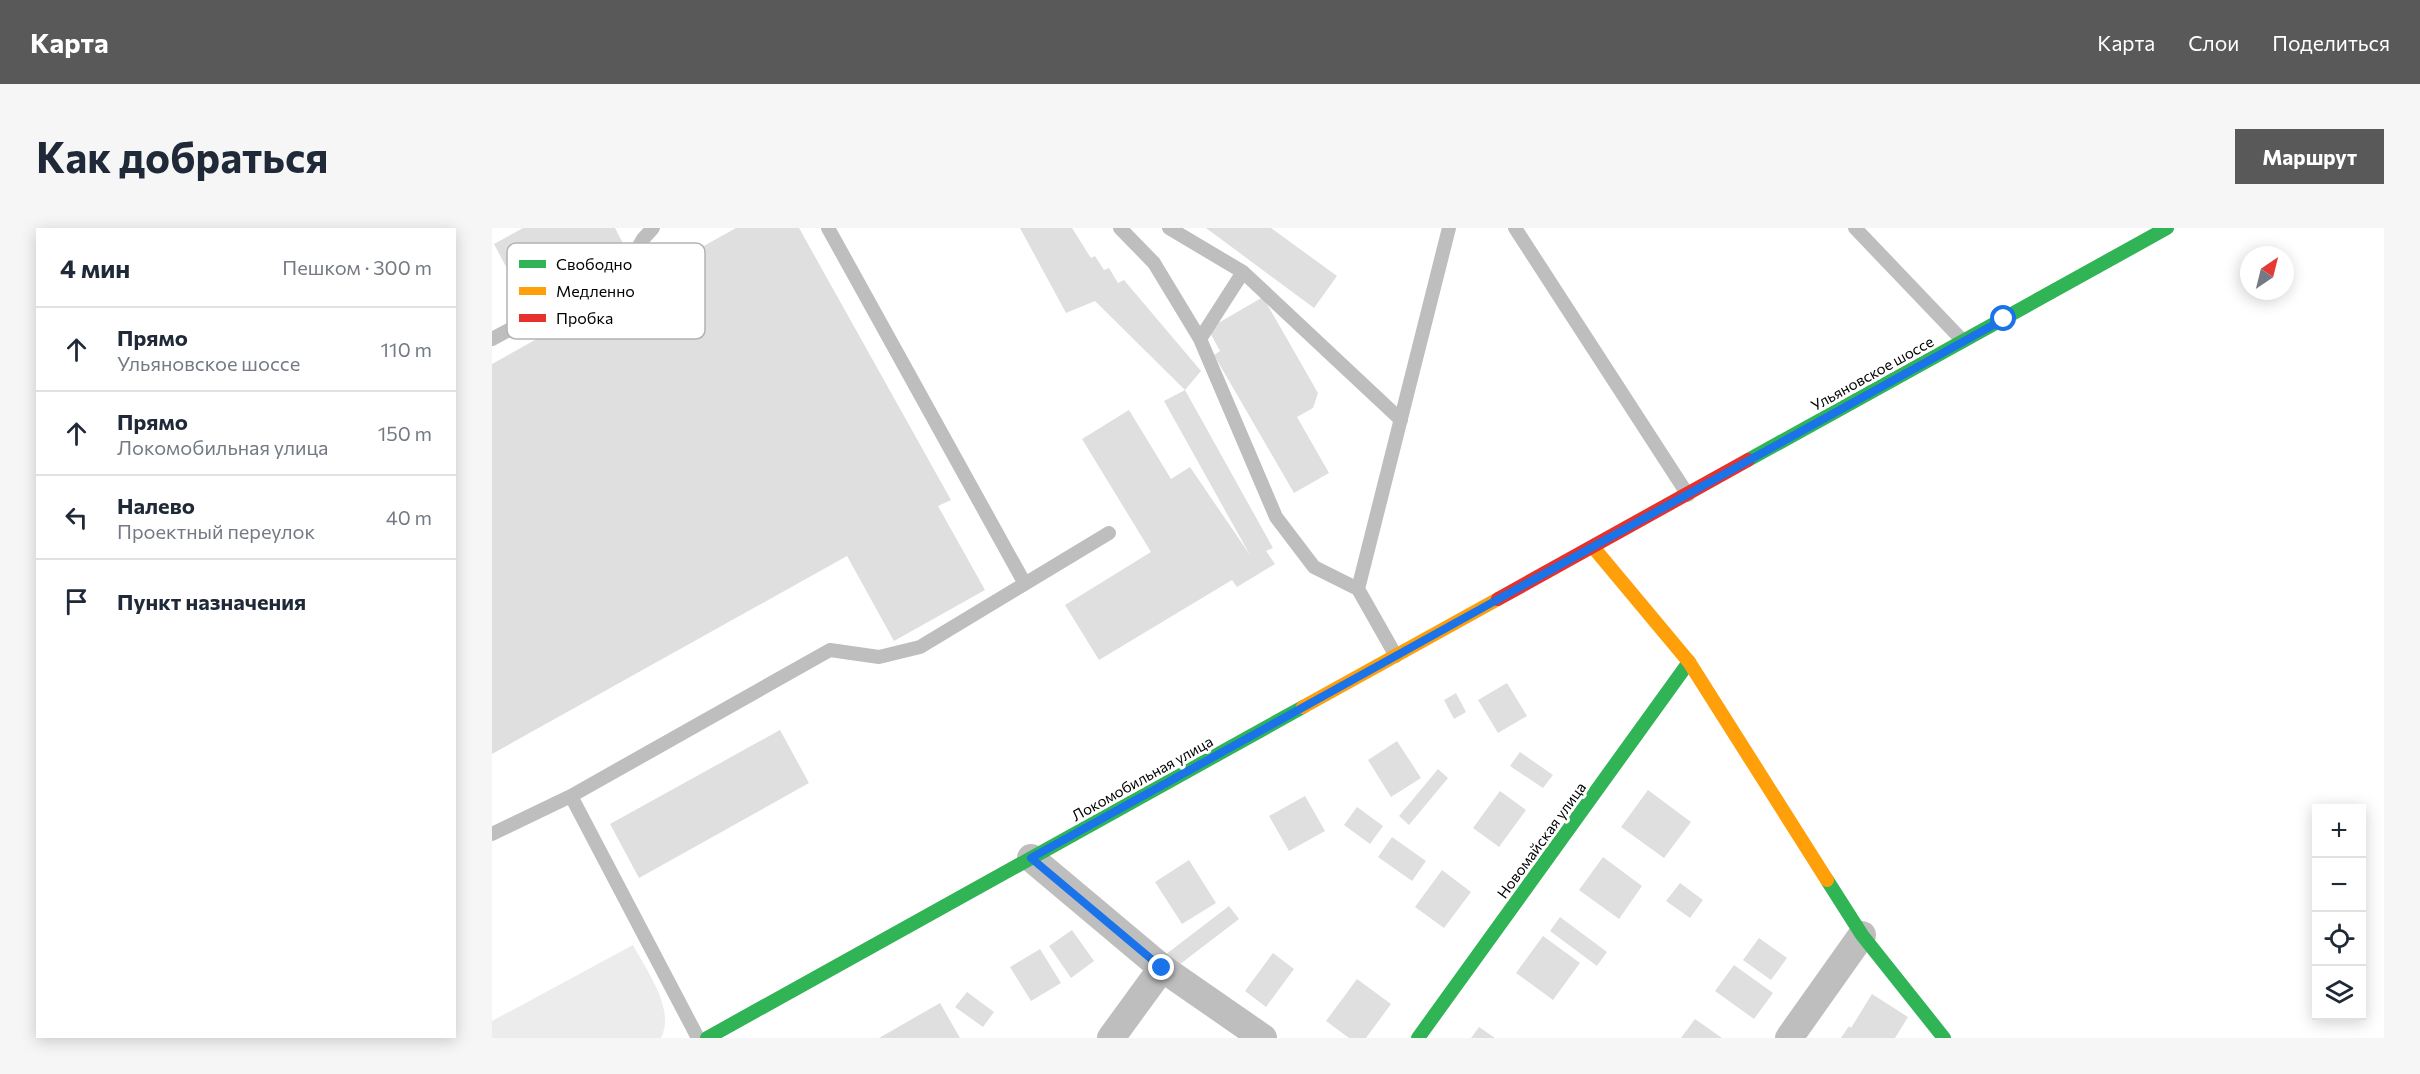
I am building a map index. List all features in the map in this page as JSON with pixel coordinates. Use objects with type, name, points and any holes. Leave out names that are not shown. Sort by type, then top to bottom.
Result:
[{"type":"main road","name":"Ульяновское шоссе","points":[[1593,548],[2167,228]]},
{"type":"main road","name":"Локомобильная улица","points":[[707,1038],[1593,548]]},
{"type":"main road","points":[[1593,548],[1689,662],[1862,935],[1944,1038]]},
{"type":"main road","name":"Новомайская улица","points":[[1418,1038],[1689,662]]},
{"type":"street","points":[[1031,858],[1162,968],[1263,1038]]},
{"type":"street","points":[[1788,1038],[1862,935]]},
{"type":"street","points":[[1111,1038],[1162,968]]},
{"type":"lane","points":[[641,243],[653,228]]},
{"type":"lane","points":[[828,228],[1025,584]]},
{"type":"lane","points":[[1120,228],[1154,263],[1200,339],[1276,517],[1314,567],[1358,589],[1396,656]]},
{"type":"lane","points":[[1169,228],[1243,272],[1401,420]]},
{"type":"lane","points":[[1358,589],[1449,228]]},
{"type":"lane","points":[[1515,228],[1688,495]]},
{"type":"lane","points":[[1855,228],[1963,341]]},
{"type":"lane","points":[[1200,339],[1243,272]]},
{"type":"lane","points":[[492,339],[507,331]]},
{"type":"lane","points":[[492,834],[571,796],[830,650],[879,657],[920,647],[1109,533]]},
{"type":"lane","points":[[571,796],[698,1038]]},
{"type":"shaded area","points":[[633,945],[652,978],[662,1002],[665,1027],[661,1038],[492,1038],[492,1021]]},
{"type":"building","points":[[523,228],[615,228],[623,243],[507,243],[507,268],[494,244]]},
{"type":"building","points":[[736,228],[799,228],[951,500],[938,506],[985,590],[894,641],[847,556],[492,754],[492,364],[537,339],[705,339],[705,245]]},
{"type":"building","points":[[1020,228],[1072,228],[1091,258],[1095,256],[1104,270],[1109,268],[1118,283],[1124,280],[1201,371],[1185,390],[1095,301],[1066,313]]},
{"type":"building","points":[[1206,228],[1271,228],[1337,276],[1314,308]]},
{"type":"building","points":[[1263,297],[1318,393],[1313,408],[1297,417],[1329,473],[1294,493],[1214,355],[1220,351],[1208,329]]},
{"type":"building","points":[[1185,390],[1273,548],[1266,551],[1275,564],[1237,587],[1232,580],[1099,660],[1065,605],[1151,552],[1082,439],[1129,410],[1171,479],[1190,467],[1250,555],[1164,401]]},
{"type":"building","points":[[1507,683],[1527,716],[1498,733],[1478,700]]},
{"type":"building","points":[[1456,693],[1466,712],[1454,719],[1444,700]]},
{"type":"building","points":[[780,730],[809,783],[639,878],[610,824]]},
{"type":"building","points":[[1397,741],[1421,778],[1391,797],[1368,760]]},
{"type":"building","points":[[1520,752],[1553,775],[1543,788],[1510,766]]},
{"type":"building","points":[[1438,769],[1448,778],[1409,825],[1399,816]]},
{"type":"building","points":[[1648,790],[1691,822],[1664,858],[1621,827]]},
{"type":"building","points":[[1500,791],[1526,810],[1499,847],[1473,828]]},
{"type":"building","points":[[1305,796],[1325,831],[1289,851],[1269,816]]},
{"type":"building","points":[[1357,807],[1383,826],[1370,844],[1344,825]]},
{"type":"building","points":[[1392,837],[1426,861],[1412,881],[1378,857]]},
{"type":"building","points":[[1603,857],[1642,886],[1619,919],[1579,890]]},
{"type":"building","points":[[1189,860],[1216,903],[1182,924],[1155,882]]},
{"type":"building","points":[[1442,870],[1471,892],[1444,928],[1415,907]]},
{"type":"building","points":[[1680,883],[1703,900],[1690,918],[1666,901]]},
{"type":"building","points":[[1229,906],[1239,919],[1175,968],[1165,955]]},
{"type":"building","points":[[1560,917],[1607,952],[1597,966],[1550,931]]},
{"type":"building","points":[[1072,930],[1094,961],[1071,978],[1049,946]]},
{"type":"building","points":[[1543,936],[1580,963],[1553,1000],[1516,973]]},
{"type":"building","points":[[1759,938],[1787,958],[1771,980],[1743,960]]},
{"type":"building","points":[[1040,949],[1061,983],[1031,1001],[1010,967]]},
{"type":"building","points":[[1273,953],[1294,969],[1266,1007],[1245,991]]},
{"type":"building","points":[[1734,965],[1773,993],[1754,1019],[1715,991]]},
{"type":"building","points":[[1357,979],[1391,1004],[1366,1038],[1349,1038],[1326,1021]]},
{"type":"building","points":[[967,992],[994,1012],[983,1027],[955,1007]]},
{"type":"building","points":[[1872,994],[1908,1017],[1895,1038],[1841,1038],[1849,1026],[1851,1028]]},
{"type":"building","points":[[940,1003],[960,1038],[879,1038]]},
{"type":"building","points":[[1695,1019],[1722,1038],[1681,1038]]},
{"type":"building","points":[[1479,1027],[1495,1038],[1471,1038]]},
{"type":"traffic: fast","points":[[1748,460],[2167,228]]},
{"type":"traffic: fast","points":[[1418,1038],[1689,662]]},
{"type":"traffic: fast","points":[[707,1038],[1303,707]]},
{"type":"traffic: fast","points":[[1827,880],[1862,935],[1944,1038]]},
{"type":"traffic: slow","points":[[1593,547],[1689,662],[1827,880]]},
{"type":"traffic: slow","points":[[1303,707],[1498,599]]},
{"type":"traffic: jam","points":[[1498,599],[1748,460]]},
{"type":"route","points":[[1162,968],[1031,858],[2004,319]]}]
